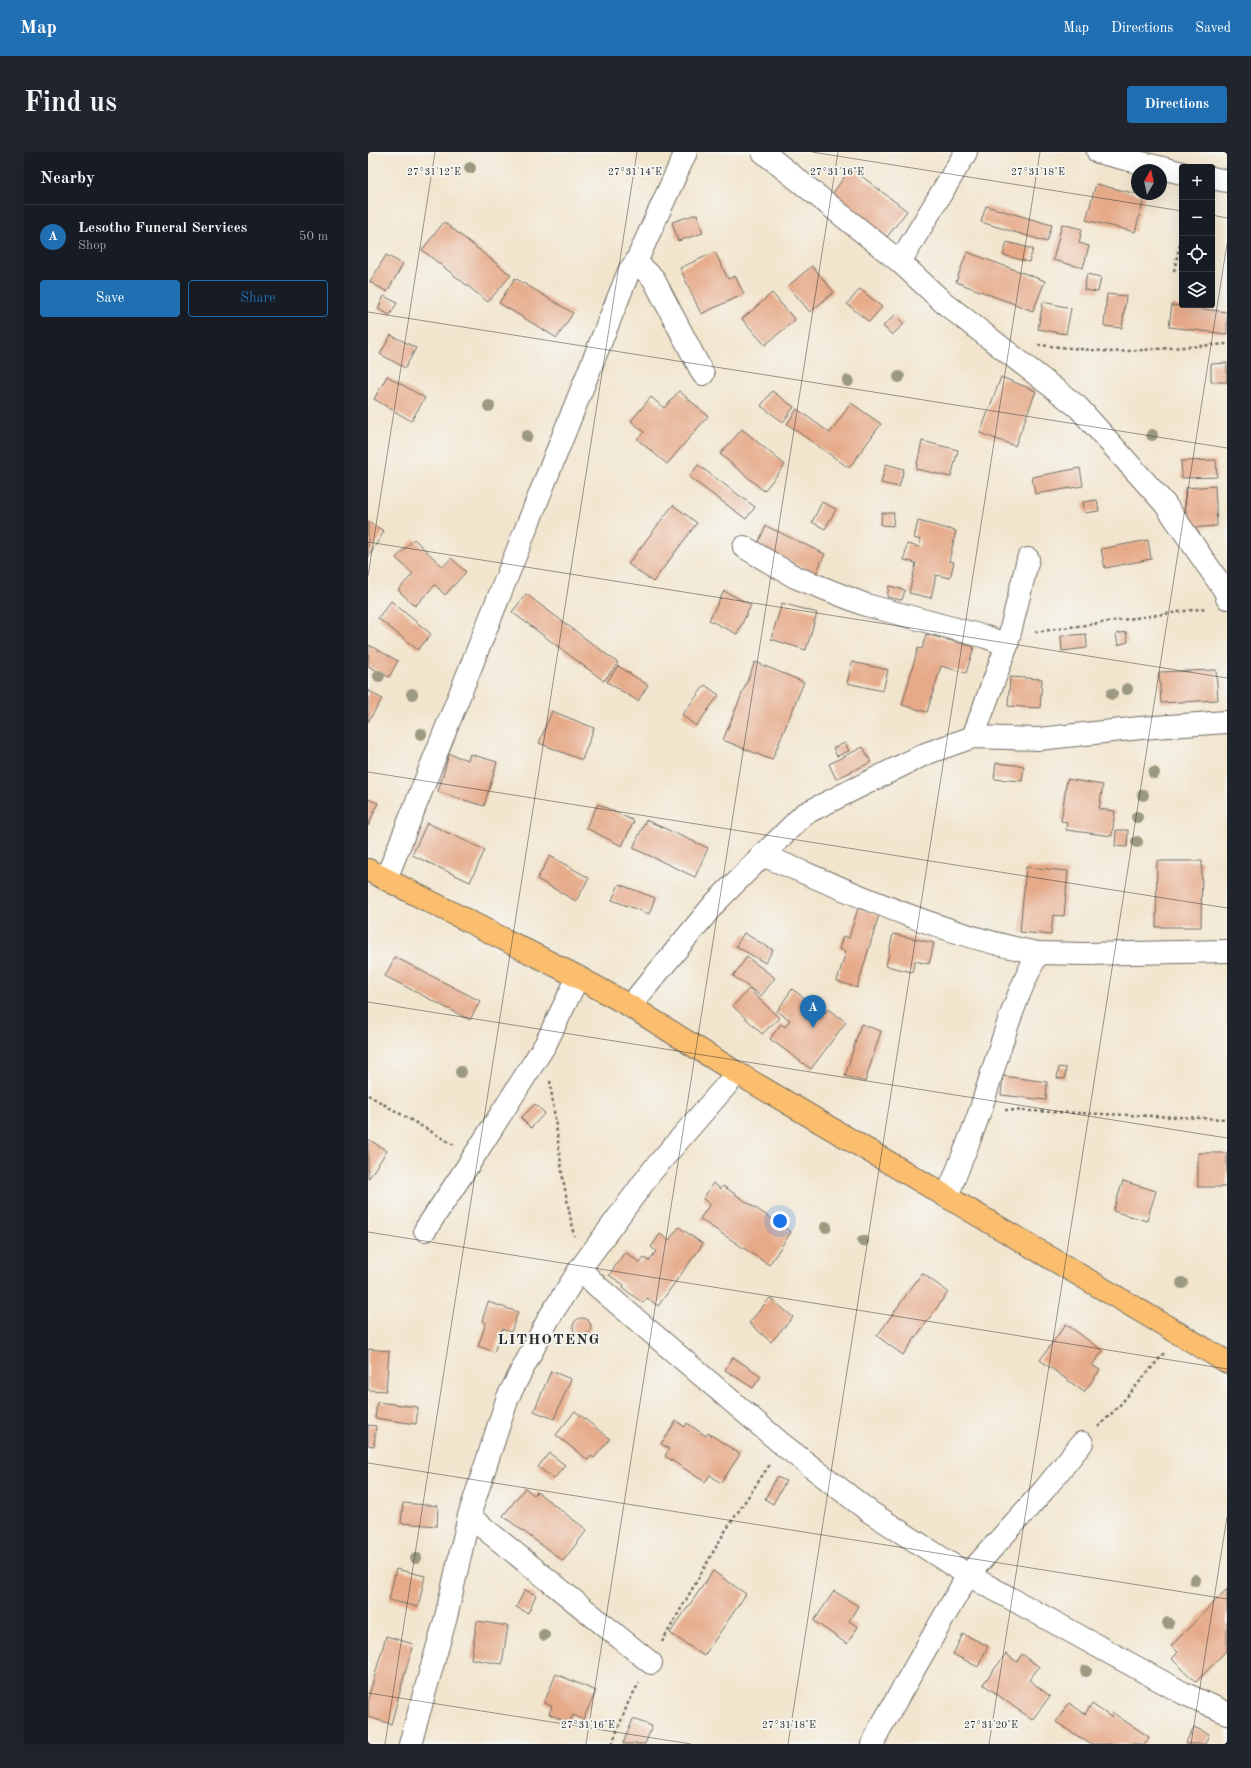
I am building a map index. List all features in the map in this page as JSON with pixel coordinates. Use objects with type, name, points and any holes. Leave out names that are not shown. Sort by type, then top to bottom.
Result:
[{"type":"main road","points":[[377,874],[630,1006],[737,1073],[1227,1362]]},
{"type":"street","points":[[377,874],[626,279],[636,262],[686,152]]},
{"type":"street","points":[[763,152],[900,262],[943,302],[1078,407],[1166,504],[1225,592],[1220,602]]},
{"type":"street","points":[[900,262],[966,152]]},
{"type":"street","points":[[1098,152],[1179,172]]},
{"type":"street","points":[[1215,179],[1227,181]]},
{"type":"street","points":[[636,262],[653,278],[703,374]]},
{"type":"street","points":[[744,547],[795,577],[866,605],[986,637],[1008,640]]},
{"type":"street","points":[[972,737],[1008,640],[1028,558]]},
{"type":"street","points":[[630,1006],[715,902],[804,814],[926,754],[972,737],[1039,739],[1140,728],[1227,722]]},
{"type":"street","points":[[762,855],[905,914],[1000,946],[1038,953],[1086,954],[1227,951]]},
{"type":"street","points":[[947,1197],[980,1109],[1000,1044],[1025,977],[1038,953]]},
{"type":"street","points":[[425,1230],[474,1157],[545,1045],[578,978]]},
{"type":"street","points":[[410,1744],[446,1617],[470,1516],[508,1397],[549,1318],[580,1269],[652,1171],[737,1073]]},
{"type":"street","points":[[580,1269],[615,1301],[783,1445],[870,1512],[968,1575],[1183,1693],[1227,1713]]},
{"type":"street","points":[[873,1744],[879,1730],[968,1575],[1044,1490],[1082,1443]]},
{"type":"street","points":[[470,1516],[651,1663]]},
{"type":"path","points":[[1174,271],[1182,236]]},
{"type":"path","points":[[1011,355],[1035,345],[1113,352],[1148,348],[1227,344]]},
{"type":"path","points":[[1008,640],[1200,610],[1220,602]]},
{"type":"path","points":[[545,1045],[563,1179],[580,1269]]},
{"type":"path","points":[[368,1095],[474,1157]]},
{"type":"path","points":[[980,1109],[1227,1119]]},
{"type":"path","points":[[1082,1443],[1119,1406],[1164,1354],[1174,1331]]},
{"type":"path","points":[[612,1744],[628,1703],[724,1533],[783,1445]]},
{"type":"building","points":[[851,168],[907,211],[887,237],[832,194]]},
{"type":"building","points":[[1096,184],[1131,193],[1131,200],[1144,200],[1135,232],[1086,220]]},
{"type":"building","points":[[986,206],[1052,225],[1047,242],[981,222]]},
{"type":"building","points":[[697,214],[703,233],[678,241],[672,222]]},
{"type":"building","points":[[444,222],[511,275],[488,302],[422,250]]},
{"type":"building","points":[[1062,224],[1082,229],[1079,243],[1089,246],[1083,268],[1053,260]]},
{"type":"building","points":[[1007,242],[1033,249],[1029,262],[1003,255]]},
{"type":"building","points":[[715,252],[728,279],[735,276],[744,294],[701,314],[680,268]]},
{"type":"building","points":[[967,252],[1045,281],[1033,311],[956,282]]},
{"type":"building","points":[[386,255],[403,264],[387,292],[370,282]]},
{"type":"building","points":[[812,266],[834,292],[810,312],[788,286]]},
{"type":"building","points":[[1087,274],[1101,277],[1098,292],[1084,290]]},
{"type":"building","points":[[515,278],[573,313],[557,338],[499,303]]},
{"type":"building","points":[[860,289],[882,307],[869,322],[847,304]]},
{"type":"building","points":[[772,293],[795,320],[765,345],[742,319]]},
{"type":"building","points":[[1107,294],[1126,296],[1122,328],[1104,326]]},
{"type":"building","points":[[384,296],[397,303],[390,315],[378,309]]},
{"type":"building","points":[[1043,302],[1071,308],[1066,334],[1038,329]]},
{"type":"building","points":[[1172,305],[1179,306],[1179,308],[1196,308],[1227,312],[1227,334],[1169,327]]},
{"type":"building","points":[[895,315],[904,324],[892,335],[883,326]]},
{"type":"building","points":[[391,335],[416,348],[405,368],[380,354]]},
{"type":"building","points":[[1227,363],[1227,382],[1211,382],[1211,364]]},
{"type":"building","points":[[387,376],[425,398],[411,421],[374,399]]},
{"type":"building","points":[[1001,377],[1036,391],[1015,446],[980,433]]},
{"type":"building","points":[[679,391],[708,416],[667,464],[637,439],[644,432],[631,421],[651,397],[664,408]]},
{"type":"building","points":[[772,391],[794,407],[783,422],[761,406]]},
{"type":"building","points":[[851,403],[881,424],[849,468],[787,424],[797,409],[830,433]]},
{"type":"building","points":[[742,429],[785,465],[764,491],[720,454]]},
{"type":"building","points":[[922,441],[958,450],[951,477],[916,469]]},
{"type":"building","points":[[1216,460],[1217,477],[1182,478],[1181,461]]},
{"type":"building","points":[[886,464],[904,469],[899,487],[881,483]]},
{"type":"building","points":[[698,465],[755,507],[746,519],[689,477]]},
{"type":"building","points":[[1080,468],[1083,486],[1035,494],[1032,477]]},
{"type":"building","points":[[1215,486],[1217,526],[1187,528],[1185,488]]},
{"type":"building","points":[[1097,500],[1099,511],[1085,513],[1083,502]]},
{"type":"building","points":[[822,502],[836,509],[825,529],[812,522]]},
{"type":"building","points":[[673,505],[697,523],[653,582],[628,564]]},
{"type":"building","points":[[882,513],[894,513],[893,526],[881,525]]},
{"type":"building","points":[[918,521],[956,531],[949,561],[954,562],[950,578],[936,575],[931,598],[909,593],[916,563],[904,560],[907,544],[919,547],[921,540],[914,538]]},
{"type":"building","points":[[368,522],[384,531],[368,558]]},
{"type":"building","points":[[766,526],[825,554],[816,574],[757,545]]},
{"type":"building","points":[[414,539],[443,567],[451,558],[466,572],[445,595],[435,585],[415,606],[398,590],[413,574],[396,558]]},
{"type":"building","points":[[1148,540],[1151,559],[1105,568],[1101,549]]},
{"type":"building","points":[[889,586],[905,590],[902,600],[887,597]]},
{"type":"building","points":[[724,591],[751,605],[737,634],[709,620]]},
{"type":"building","points":[[526,594],[618,663],[604,681],[512,612]]},
{"type":"building","points":[[391,601],[431,634],[418,650],[378,618]]},
{"type":"building","points":[[782,603],[817,613],[806,650],[771,639]]},
{"type":"building","points":[[1126,632],[1128,642],[1118,645],[1116,634]]},
{"type":"building","points":[[926,634],[974,647],[966,673],[941,666],[927,712],[902,705],[918,648],[922,649]]},
{"type":"building","points":[[1086,634],[1087,648],[1062,651],[1061,636]]},
{"type":"building","points":[[369,645],[398,661],[389,677],[368,666]]},
{"type":"building","points":[[755,662],[804,682],[772,760],[723,740]]},
{"type":"building","points":[[852,662],[888,670],[883,691],[847,683]]},
{"type":"building","points":[[618,666],[648,685],[638,701],[607,682]]},
{"type":"building","points":[[1216,670],[1218,700],[1161,703],[1159,672]]},
{"type":"building","points":[[1010,677],[1042,679],[1040,708],[1008,706]]},
{"type":"building","points":[[705,685],[719,695],[696,726],[682,715]]},
{"type":"building","points":[[368,690],[382,699],[368,722]]},
{"type":"building","points":[[552,711],[594,728],[582,760],[539,743]]},
{"type":"building","points":[[845,743],[849,751],[837,756],[833,748]]},
{"type":"building","points":[[863,747],[871,762],[836,779],[829,764]]},
{"type":"building","points":[[449,754],[468,760],[470,754],[497,762],[484,806],[438,792]]},
{"type":"building","points":[[996,763],[1024,766],[1022,781],[994,779]]},
{"type":"building","points":[[1067,779],[1103,785],[1099,809],[1115,811],[1112,836],[1066,830],[1067,822],[1061,821]]},
{"type":"building","points":[[368,799],[378,803],[368,826]]},
{"type":"building","points":[[598,804],[634,821],[622,846],[586,828]]},
{"type":"building","points":[[646,820],[708,848],[695,877],[633,848]]},
{"type":"building","points":[[427,823],[485,850],[470,882],[412,855]]},
{"type":"building","points":[[1116,830],[1128,830],[1127,847],[1115,846]]},
{"type":"building","points":[[550,856],[589,878],[576,901],[537,879]]},
{"type":"building","points":[[1157,861],[1202,861],[1201,927],[1156,927]]},
{"type":"building","points":[[1026,867],[1068,871],[1064,916],[1053,915],[1051,935],[1020,932]]},
{"type":"building","points":[[619,884],[655,898],[649,914],[612,900]]},
{"type":"building","points":[[858,908],[879,915],[857,988],[837,981],[846,951],[839,949],[843,936],[849,938]]},
{"type":"building","points":[[744,933],[773,950],[765,963],[736,946]]},
{"type":"building","points":[[893,934],[934,943],[929,964],[915,961],[912,972],[886,966]]},
{"type":"building","points":[[395,957],[480,1001],[470,1020],[385,976]]},
{"type":"building","points":[[747,957],[775,978],[761,996],[733,976]]},
{"type":"building","points":[[749,989],[779,1018],[762,1034],[733,1006]]},
{"type":"building","points":[[792,989],[825,1013],[828,1009],[846,1022],[811,1069],[770,1039],[781,1024],[785,1027],[790,1020],[777,1011]]},
{"type":"building","points":[[861,1024],[881,1031],[865,1082],[845,1076]]},
{"type":"building","points":[[1059,1067],[1066,1068],[1065,1079],[1057,1078]]},
{"type":"building","points":[[1003,1076],[1047,1082],[1046,1100],[1001,1095]]},
{"type":"building","points":[[535,1104],[545,1113],[531,1128],[521,1118]]},
{"type":"building","points":[[368,1139],[387,1151],[368,1179]]},
{"type":"building","points":[[1198,1153],[1227,1153],[1227,1187],[1198,1187]]},
{"type":"building","points":[[1123,1181],[1156,1191],[1147,1221],[1113,1211]]},
{"type":"building","points":[[713,1183],[721,1189],[723,1186],[791,1232],[769,1265],[700,1219],[710,1204],[703,1199]]},
{"type":"building","points":[[679,1227],[703,1244],[658,1306],[647,1298],[643,1303],[623,1288],[624,1285],[609,1275],[625,1252],[640,1263],[644,1258],[649,1261],[656,1251],[651,1247],[660,1234],[669,1240]]},
{"type":"building","points":[[922,1273],[948,1292],[903,1355],[877,1336]]},
{"type":"building","points":[[770,1298],[793,1317],[771,1342],[749,1323]]},
{"type":"building","points":[[488,1302],[518,1312],[511,1332],[502,1329],[494,1352],[478,1346],[486,1323],[482,1321]]},
{"type":"building","points":[[582,1318],[588,1321],[591,1327],[588,1333],[582,1336],[576,1333],[573,1327],[576,1321]]},
{"type":"building","points":[[1066,1324],[1103,1351],[1092,1365],[1100,1370],[1084,1392],[1040,1360]]},
{"type":"building","points":[[368,1349],[389,1351],[386,1391],[368,1390]]},
{"type":"building","points":[[733,1357],[761,1376],[753,1388],[725,1370]]},
{"type":"building","points":[[551,1371],[571,1379],[554,1419],[534,1411]]},
{"type":"building","points":[[377,1402],[418,1407],[416,1424],[375,1418]]},
{"type":"building","points":[[575,1411],[610,1439],[594,1458],[591,1456],[588,1460],[556,1435]]},
{"type":"building","points":[[676,1421],[685,1427],[687,1423],[706,1436],[708,1433],[740,1454],[721,1483],[710,1475],[705,1482],[665,1456],[669,1449],[661,1444]]},
{"type":"building","points":[[368,1425],[376,1426],[374,1446],[368,1445]]},
{"type":"building","points":[[549,1453],[565,1465],[554,1479],[538,1467]]},
{"type":"building","points":[[777,1477],[786,1481],[773,1504],[765,1499]]},
{"type":"building","points":[[525,1488],[534,1495],[537,1492],[587,1530],[563,1561],[503,1516]]},
{"type":"building","points":[[403,1503],[438,1506],[437,1526],[401,1523]]},
{"type":"building","points":[[396,1569],[425,1576],[418,1607],[389,1600]]},
{"type":"building","points":[[713,1571],[746,1594],[704,1656],[670,1633]]},
{"type":"building","points":[[1227,1589],[1227,1650],[1196,1682],[1172,1659],[1178,1652],[1171,1646]]},
{"type":"building","points":[[525,1590],[536,1595],[528,1613],[516,1607]]},
{"type":"building","points":[[834,1591],[858,1606],[849,1621],[858,1627],[847,1644],[814,1621]]},
{"type":"building","points":[[477,1621],[508,1626],[502,1664],[471,1659]]},
{"type":"building","points":[[963,1634],[988,1646],[978,1667],[953,1654]]},
{"type":"building","points":[[386,1636],[413,1644],[391,1724],[368,1717],[368,1699]]},
{"type":"building","points":[[1006,1654],[1017,1662],[1022,1654],[1039,1667],[1029,1680],[1050,1696],[1032,1720],[983,1684]]},
{"type":"building","points":[[556,1674],[596,1691],[583,1720],[573,1715],[569,1723],[549,1714],[552,1706],[544,1703]]},
{"type":"building","points":[[1069,1703],[1085,1714],[1092,1704],[1111,1717],[1113,1713],[1149,1737],[1145,1744],[1090,1744],[1056,1722]]},
{"type":"building","points":[[633,1719],[652,1726],[645,1744],[623,1744]]},
{"type":"building","points":[[1194,1727],[1209,1734],[1205,1744],[1185,1744]]},
{"type":"place","name":"Lesotho Funeral Services","points":[[813,1028]]},
{"type":"district","name":"LITHOTENG","points":[[549,1340]]}]
